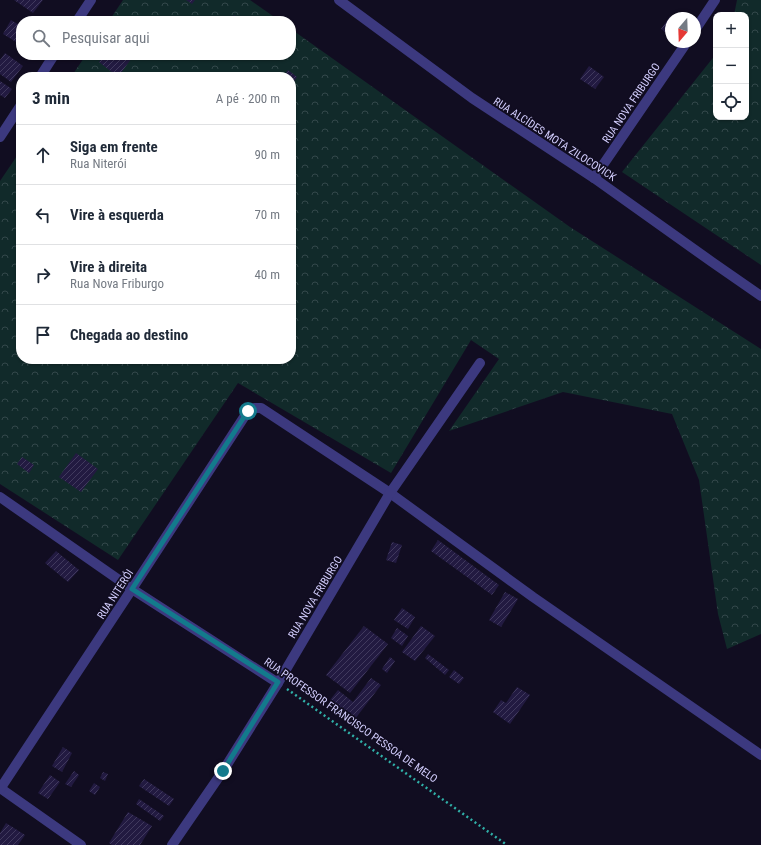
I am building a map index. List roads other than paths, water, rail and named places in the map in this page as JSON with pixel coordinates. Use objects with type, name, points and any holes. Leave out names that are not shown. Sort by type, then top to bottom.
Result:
[{"type":"street","points":[[80,16],[91,0]]},
{"type":"street","name":"RUA ALCÍDES MOTA ZILOCOVICK","points":[[339,0],[472,98],[594,178],[761,296]]},
{"type":"street","points":[[701,21],[715,0]]},
{"type":"street","name":"RUA NOVA FRIBURGO","points":[[594,178],[683,48]]},
{"type":"street","points":[[43,72],[51,60]]},
{"type":"street","points":[[0,137],[16,113]]},
{"type":"street","name":"RUA NOVA FRIBURGO","points":[[172,845],[223,771],[278,682],[390,493],[480,363]]},
{"type":"street","name":"RUA NITERÓI","points":[[0,788],[248,411],[254,408],[261,408],[390,493]]},
{"type":"street","points":[[390,493],[533,597],[761,755]]},
{"type":"street","name":"RUA PROFESSOR FRANCISCO PESSOA DE MELO","points":[[0,497],[132,589],[278,682]]},
{"type":"street","points":[[0,788],[81,845]]}]
